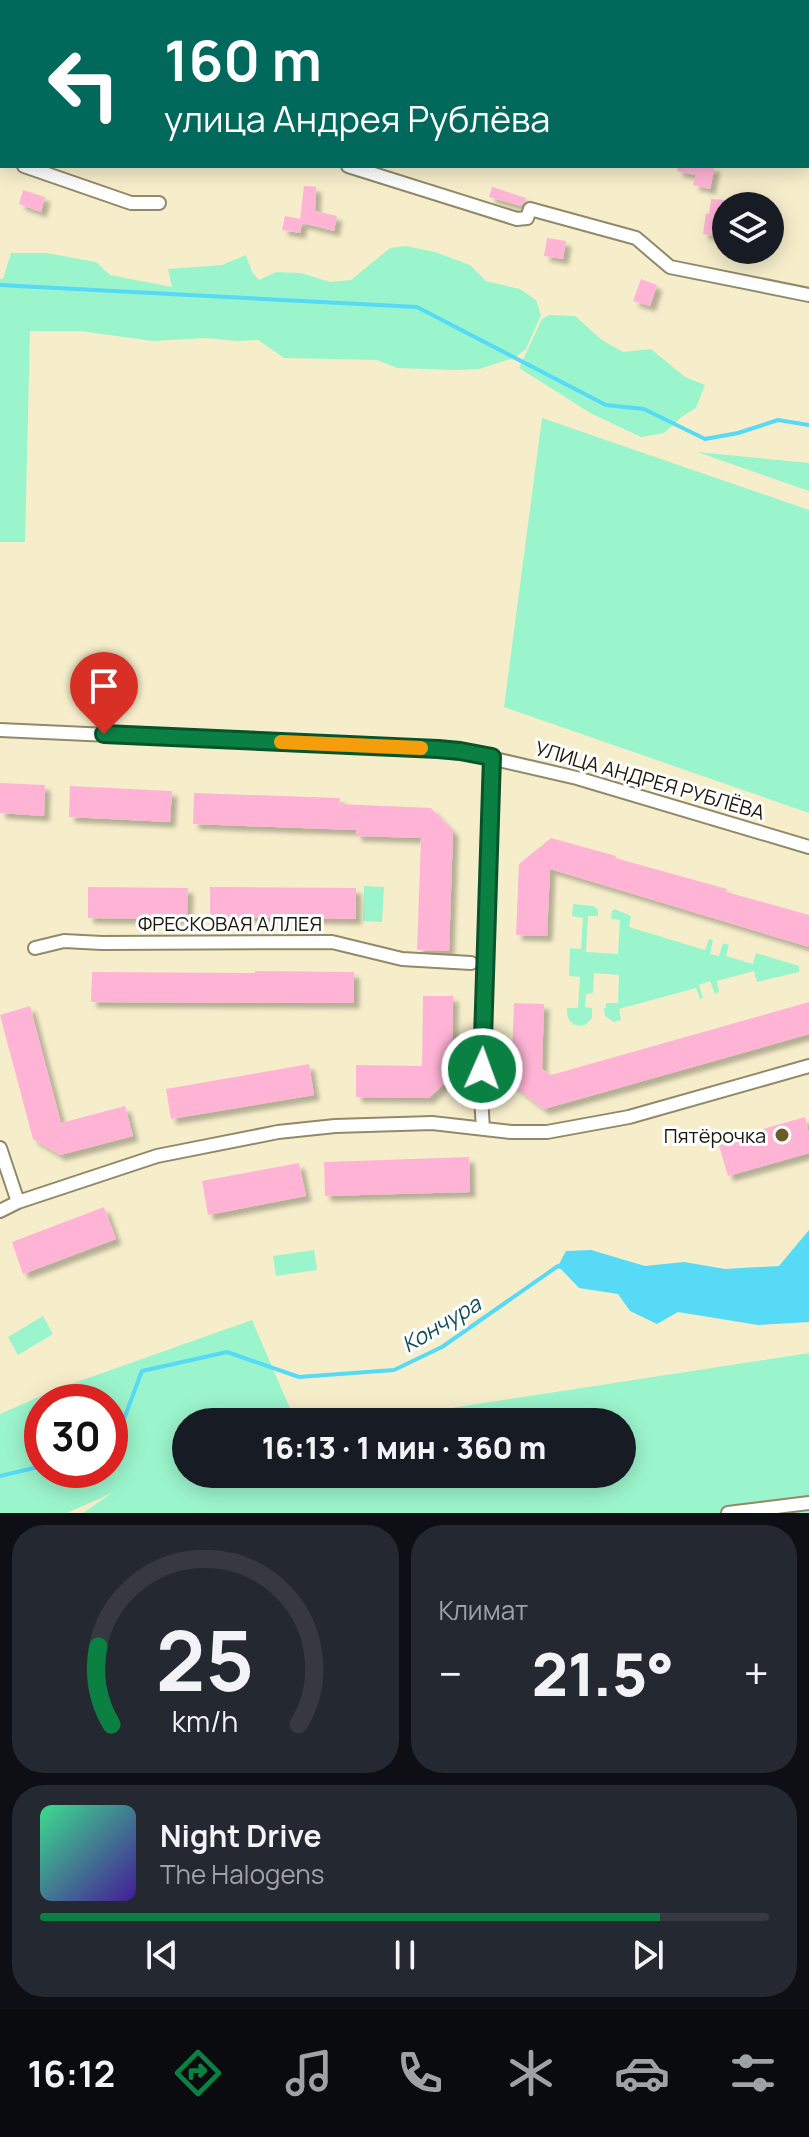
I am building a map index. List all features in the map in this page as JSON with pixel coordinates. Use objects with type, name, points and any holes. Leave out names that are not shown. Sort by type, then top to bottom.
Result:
[{"type":"street","points":[[30,168],[131,203],[159,203]]},
{"type":"street","points":[[354,168],[517,219],[527,218],[530,209],[636,238],[670,267],[809,295]]},
{"type":"street","name":"УЛИЦА АНДРЕЯ РУБЛЁВА","points":[[0,730],[460,751],[577,778],[809,847]]},
{"type":"street","points":[[483,1129],[481,1097],[492,757]]},
{"type":"street","name":"ФРЕСКОВАЯ АЛЛЕЯ","points":[[35,948],[64,941],[332,942],[402,959],[471,963]]},
{"type":"street","points":[[0,1211],[18,1202],[157,1156],[278,1132],[335,1126],[432,1123],[511,1132],[547,1132],[629,1117],[809,1066]]},
{"type":"street","points":[[0,1148],[18,1202]]},
{"type":"street","points":[[728,1513],[809,1503]]},
{"type":"green space","points":[[406,246],[435,252],[470,265],[486,281],[520,289],[536,300],[541,315],[526,349],[514,358],[479,369],[397,368],[377,360],[284,358],[258,340],[205,338],[153,341],[80,331],[30,331],[25,542],[0,542],[0,279],[3,279],[11,253],[46,253],[96,262],[110,275],[172,287],[168,269],[222,265],[246,255],[252,272],[259,280],[276,272],[301,273],[330,282],[351,280],[390,248]]},
{"type":"green space","points":[[549,315],[575,316],[602,340],[623,352],[651,349],[685,377],[705,385],[696,408],[664,433],[641,437],[592,414],[519,368],[542,319]]},
{"type":"green space","points":[[542,418],[809,510],[809,813],[504,707]]},
{"type":"green space","points":[[697,452],[809,463],[809,491]]},
{"type":"green space","points":[[364,886],[384,887],[382,922],[363,921]]},
{"type":"green space","points":[[573,904],[594,906],[598,910],[598,916],[588,916],[586,952],[618,954],[620,920],[611,919],[615,909],[631,916],[629,927],[705,950],[709,939],[713,940],[710,954],[719,956],[723,943],[729,945],[726,956],[753,964],[756,953],[799,966],[799,972],[757,982],[754,971],[717,981],[719,992],[715,994],[710,981],[699,985],[703,998],[700,999],[696,988],[619,1009],[621,1020],[614,1022],[605,1016],[604,1008],[606,1003],[618,1003],[619,975],[594,973],[593,993],[586,994],[585,1007],[592,1008],[592,1018],[585,1025],[577,1025],[571,1022],[567,1012],[567,1008],[578,1008],[580,977],[569,976],[570,948],[581,949],[583,918],[572,916]]},
{"type":"green space","points":[[314,1250],[317,1270],[276,1276],[273,1256]]},
{"type":"green space","points":[[43,1316],[53,1334],[18,1355],[8,1337]]},
{"type":"green space","points":[[252,1320],[290,1408],[172,1408],[172,1488],[636,1488],[636,1408],[452,1408],[809,1353],[809,1513],[83,1513],[112,1493],[67,1513],[0,1513],[0,1414],[24,1403],[24,1488],[128,1488],[128,1384],[71,1384]]},
{"type":"water","points":[[809,1230],[809,1322],[758,1325],[678,1312],[657,1324],[630,1311],[618,1294],[579,1288],[558,1266],[566,1251],[591,1250],[645,1266],[684,1262],[725,1269],[779,1266]]},
{"type":"building","points":[[677,168],[715,168],[710,189],[693,185],[696,175],[677,171]]},
{"type":"building","points":[[304,186],[316,187],[315,211],[337,216],[334,231],[302,223],[300,233],[282,230],[285,216],[300,219]]},
{"type":"building","points":[[492,187],[526,198],[521,206],[489,197]]},
{"type":"building","points":[[23,190],[45,197],[41,212],[19,204]]},
{"type":"building","points":[[712,199],[712,235],[703,234],[706,213],[709,214]]},
{"type":"building","points":[[547,238],[566,241],[563,259],[544,256]]},
{"type":"building","points":[[641,279],[657,285],[650,306],[633,301]]},
{"type":"building","points":[[0,783],[45,785],[44,816],[0,813]]},
{"type":"building","points":[[70,786],[172,791],[170,822],[69,817]]},
{"type":"building","points":[[194,793],[340,798],[339,804],[431,808],[453,831],[449,951],[417,950],[421,838],[356,836],[356,830],[193,824]]},
{"type":"building","points":[[551,838],[809,915],[809,947],[550,869],[547,936],[516,935],[519,864]]},
{"type":"building","points":[[88,887],[188,888],[187,919],[88,918]]},
{"type":"building","points":[[210,887],[356,888],[356,919],[210,917]]},
{"type":"building","points":[[92,972],[354,972],[354,1003],[91,1002]]},
{"type":"building","points":[[423,996],[453,996],[452,1076],[429,1098],[356,1097],[356,1065],[422,1066]]},
{"type":"building","points":[[809,1002],[809,1034],[544,1109],[511,1084],[514,1003],[544,1004],[542,1069],[551,1075]]},
{"type":"building","points":[[30,1006],[61,1123],[125,1106],[133,1136],[60,1155],[33,1139],[0,1015]]},
{"type":"building","points":[[309,1064],[314,1095],[171,1119],[166,1089]]},
{"type":"building","points":[[805,1117],[809,1153],[728,1176],[718,1142]]},
{"type":"building","points":[[469,1157],[470,1192],[325,1196],[324,1162]]},
{"type":"building","points":[[299,1163],[306,1196],[208,1215],[202,1181]]},
{"type":"building","points":[[104,1207],[116,1239],[23,1274],[12,1242]]},
{"type":"waterway","points":[[0,285],[417,307],[606,405],[644,409],[705,439],[738,433],[778,420],[809,425]]},
{"type":"waterway","name":"Кончура","points":[[128,1408],[142,1371],[227,1352],[299,1377],[394,1370],[442,1347],[560,1267]]},
{"type":"waterway","name":"Кончура","points":[[0,1476],[24,1470]]},
{"type":"slow traffic","points":[[281,742],[421,748]]},
{"type":"place","name":"Пятёрочка","points":[[782,1135]]},
{"type":"route","points":[[104,734],[438,749],[492,757],[482,1069]]}]
